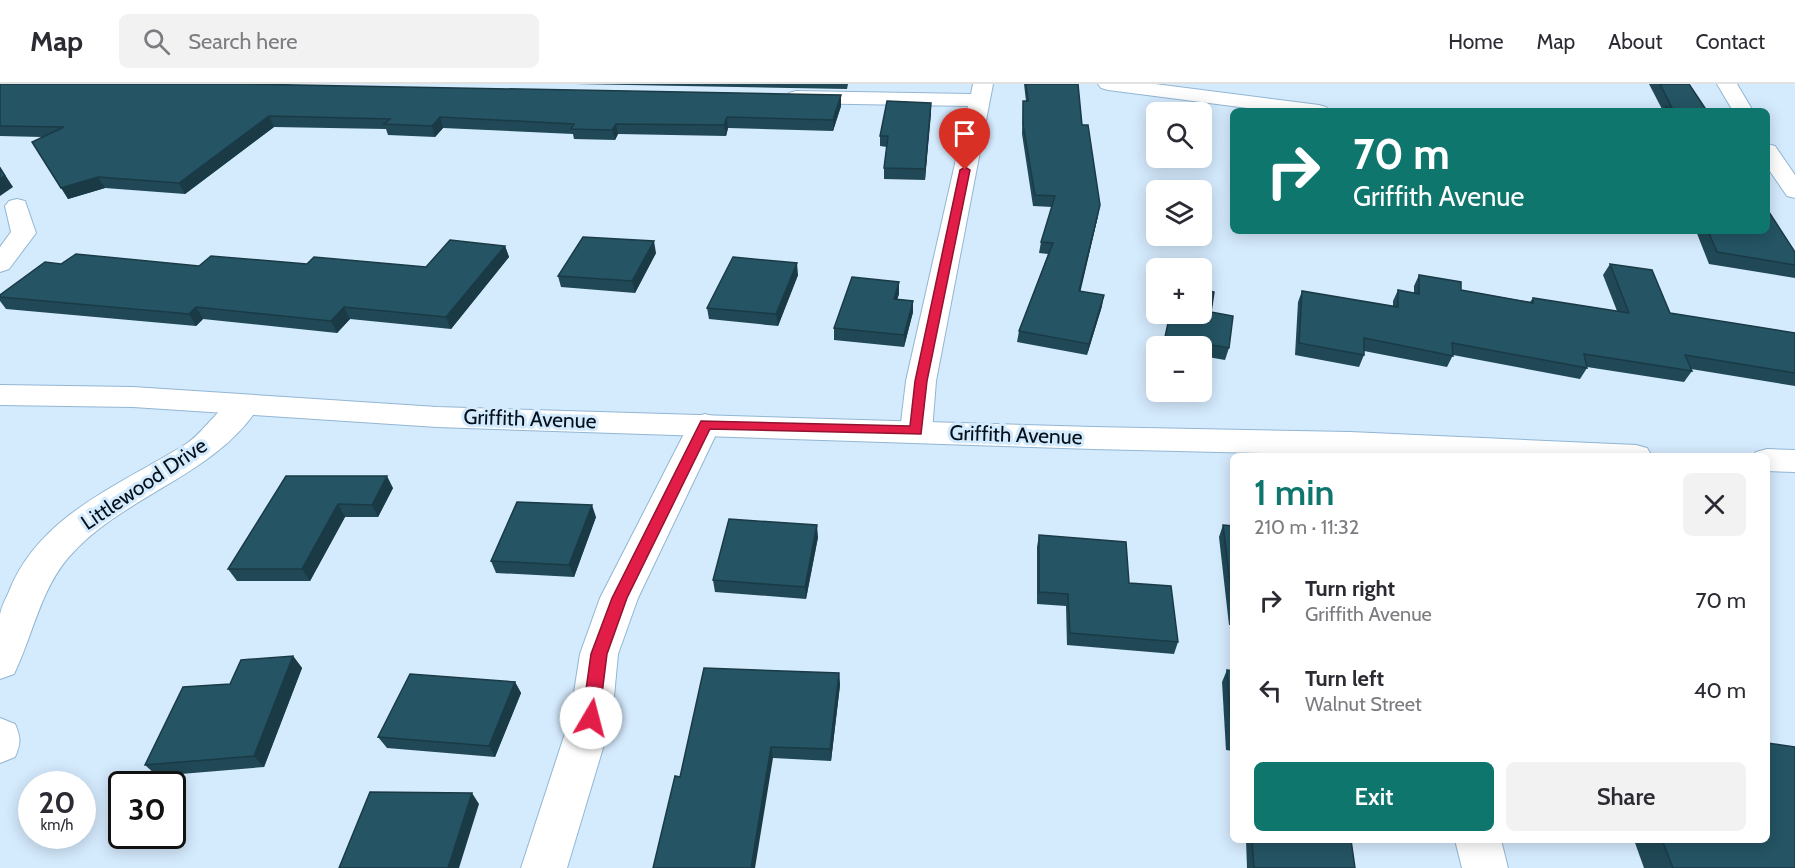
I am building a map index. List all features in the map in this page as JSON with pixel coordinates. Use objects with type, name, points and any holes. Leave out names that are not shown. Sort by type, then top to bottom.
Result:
[{"type":"street","points":[[1108,84],[1296,108]]},
{"type":"street","points":[[1726,84],[1741,108]]},
{"type":"street","points":[[779,96],[982,92],[921,381],[916,431]]},
{"type":"street","points":[[1770,155],[1795,191]]},
{"type":"street","points":[[0,264],[24,233],[16,206]]},
{"type":"street","name":"Griffith Avenue","points":[[0,395],[133,397],[437,417],[916,431],[1352,449],[1514,453]]},
{"type":"street","name":"Littlewood Drive","points":[[0,662],[33,578],[56,548],[84,522],[116,499],[200,450],[245,405]]},
{"type":"street","points":[[544,868],[591,718],[599,654],[619,598],[705,424]]},
{"type":"street","points":[[1770,460],[1795,461]]},
{"type":"street","points":[[0,737],[0,744]]},
{"type":"street","points":[[1479,843],[1485,868]]},
{"type":"building","points":[[0,84],[243,84],[841,95],[833,120],[727,117],[724,125],[616,124],[612,130],[571,129],[574,124],[440,117],[432,126],[384,124],[390,119],[269,116],[179,183],[98,177],[61,188],[32,142],[64,127],[0,126]]},
{"type":"building","points":[[1026,84],[1078,84],[1082,125],[1088,125],[1100,205],[1079,291],[1104,295],[1089,344],[1019,331],[1053,243],[1041,242],[1055,196],[1035,195],[1023,124],[1023,101],[1028,101]]},
{"type":"building","points":[[1660,84],[1689,84],[1705,108],[1672,108]]},
{"type":"building","points":[[887,101],[931,103],[925,169],[884,168],[888,136],[880,136]]},
{"type":"building","points":[[0,168],[5,176],[0,179]]},
{"type":"building","points":[[1770,214],[1795,252],[1795,265],[1717,252],[1709,234],[1770,234]]},
{"type":"building","points":[[583,237],[654,241],[632,281],[558,276]]},
{"type":"building","points":[[450,240],[505,246],[446,317],[344,307],[331,321],[196,307],[189,314],[0,297],[45,262],[61,264],[76,254],[199,266],[211,256],[307,264],[314,257],[426,267]]},
{"type":"building","points":[[733,257],[797,263],[776,314],[707,308]]},
{"type":"building","points":[[1610,264],[1652,270],[1670,313],[1795,333],[1795,373],[1685,355],[1692,371],[1584,354],[1587,368],[1452,343],[1453,356],[1364,338],[1364,355],[1299,343],[1302,291],[1398,307],[1398,290],[1419,294],[1419,275],[1461,282],[1461,290],[1533,303],[1533,298],[1629,313]]},
{"type":"building","points":[[852,277],[899,282],[894,299],[913,301],[904,335],[834,328]]},
{"type":"building","points":[[1212,312],[1233,316],[1229,348],[1212,345],[1212,336],[1165,336],[1168,324],[1212,324]]},
{"type":"building","points":[[286,476],[387,476],[372,505],[338,504],[302,569],[228,569]]},
{"type":"building","points":[[517,502],[592,505],[569,565],[491,561]]},
{"type":"building","points":[[729,519],[817,525],[805,587],[713,580]]},
{"type":"building","points":[[1223,525],[1230,526],[1230,582]]},
{"type":"building","points":[[1039,535],[1126,542],[1129,583],[1171,586],[1178,642],[1070,633],[1068,594],[1039,592]]},
{"type":"building","points":[[293,656],[254,756],[145,765],[183,687],[230,684],[241,660]]},
{"type":"building","points":[[704,668],[839,673],[830,749],[771,747],[751,868],[653,868],[675,776],[680,777]]},
{"type":"building","points":[[1227,670],[1230,670],[1230,711]]},
{"type":"building","points":[[410,674],[515,682],[489,746],[378,737]]},
{"type":"building","points":[[1770,743],[1795,747],[1795,868],[1673,868],[1663,843],[1770,843]]},
{"type":"building","points":[[370,792],[472,793],[448,868],[339,868]]},
{"type":"building","points":[[1252,843],[1351,843],[1355,868],[1254,868]]},
{"type":"route","points":[[591,718],[599,654],[619,598],[705,424],[916,431],[921,381],[965,170]]}]
